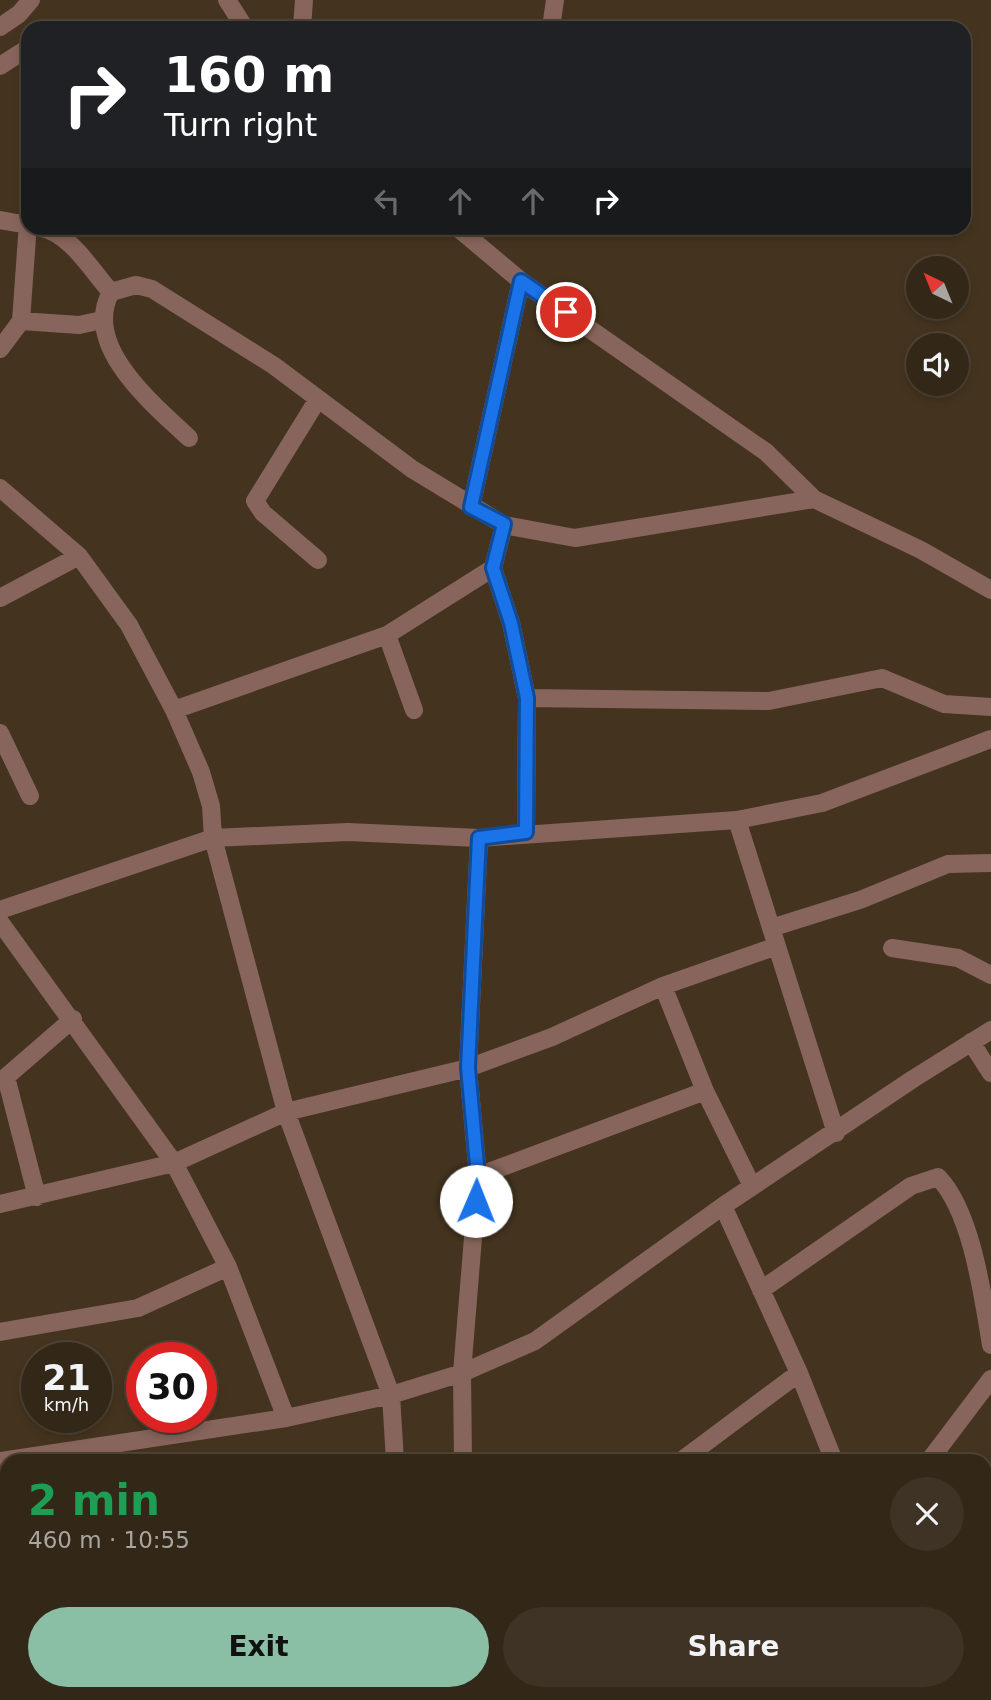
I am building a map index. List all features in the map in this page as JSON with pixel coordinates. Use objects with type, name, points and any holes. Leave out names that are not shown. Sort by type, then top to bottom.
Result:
[{"type":"street","points":[[0,27],[19,15],[31,0]]},
{"type":"street","points":[[227,0],[241,21]]},
{"type":"street","points":[[302,21],[304,0]]},
{"type":"street","points":[[552,21],[555,0]]},
{"type":"street","points":[[0,66],[21,52]]},
{"type":"street","points":[[0,220],[21,223]]},
{"type":"street","points":[[0,348],[21,321],[27,235]]},
{"type":"street","points":[[60,235],[111,292]]},
{"type":"street","points":[[466,235],[521,281],[766,452],[814,499],[921,550],[991,590]]},
{"type":"street","points":[[471,507],[521,281]]},
{"type":"street","points":[[189,438],[128,378],[113,351],[102,320],[103,305],[111,292],[136,285],[152,289],[273,365],[412,469],[471,507],[504,524],[575,538],[814,499]]},
{"type":"street","points":[[21,321],[79,325],[102,320]]},
{"type":"street","points":[[318,399],[255,501],[263,513],[318,560]]},
{"type":"street","points":[[0,488],[79,556],[129,625],[174,710],[207,787],[213,838],[286,1112],[391,1395],[395,1454]]},
{"type":"street","points":[[504,524],[493,568],[511,623],[527,698],[526,832]]},
{"type":"street","points":[[0,598],[79,556]]},
{"type":"street","points":[[174,710],[387,635],[493,568]]},
{"type":"street","points":[[387,635],[414,710]]},
{"type":"street","points":[[527,698],[769,701],[882,678],[944,704],[991,706]]},
{"type":"street","points":[[0,733],[30,796]]},
{"type":"street","points":[[0,910],[213,838],[348,832],[479,838],[526,832],[737,820],[822,803],[991,739]]},
{"type":"street","points":[[737,820],[836,1133]]},
{"type":"street","points":[[463,1454],[462,1373],[478,1176],[468,1068],[479,838]]},
{"type":"street","points":[[771,928],[860,900],[948,864],[991,863]]},
{"type":"street","points":[[0,922],[73,1019],[174,1163],[228,1266],[286,1418]]},
{"type":"street","points":[[0,1204],[174,1163],[286,1112],[468,1068],[552,1037],[663,986],[777,946]]},
{"type":"street","points":[[892,948],[958,958],[991,975]]},
{"type":"street","points":[[663,986],[705,1091],[752,1186]]},
{"type":"street","points":[[37,1197],[3,1076],[73,1019]]},
{"type":"street","points":[[47,1454],[286,1418],[391,1395],[462,1373],[534,1341],[752,1186],[991,1031]]},
{"type":"street","points":[[971,1042],[991,1073]]},
{"type":"street","points":[[478,1176],[705,1091]]},
{"type":"street","points":[[761,1290],[928,1178],[939,1177],[949,1188],[984,1257],[991,1345]]},
{"type":"street","points":[[723,1206],[799,1373],[831,1454]]},
{"type":"street","points":[[0,1332],[138,1308],[228,1266]]},
{"type":"street","points":[[690,1454],[799,1373]]},
{"type":"street","points":[[934,1454],[991,1380]]},
{"type":"route","points":[[476,1201],[478,1176],[468,1068],[479,838],[526,832],[527,698],[511,623],[493,568],[504,524],[471,507],[521,281],[566,312]]}]
